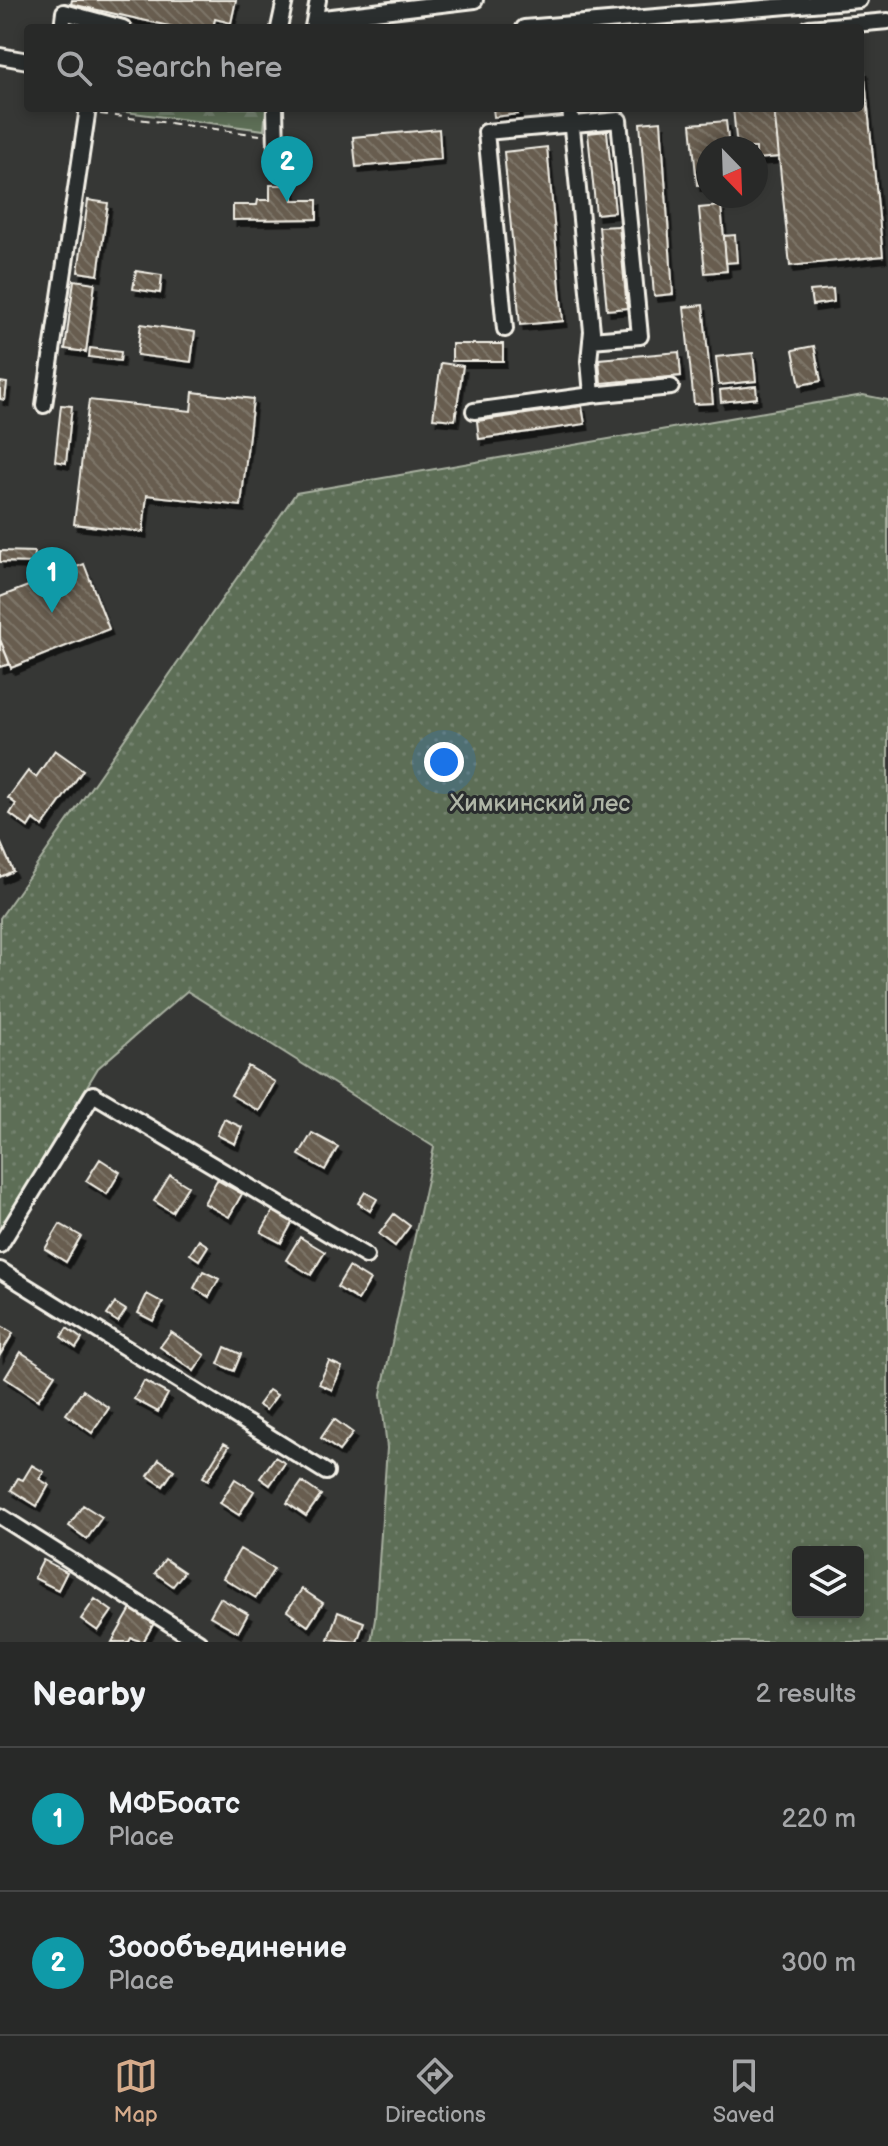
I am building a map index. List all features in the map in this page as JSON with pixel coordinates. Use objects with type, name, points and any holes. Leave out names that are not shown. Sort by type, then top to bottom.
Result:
[{"type":"street","points":[[280,24],[285,0]]},
{"type":"street","points":[[318,0],[314,24],[475,0]]},
{"type":"street","points":[[572,24],[859,0]]},
{"type":"street","points":[[62,24],[64,12],[108,24]]},
{"type":"street","points":[[854,24],[888,21]]},
{"type":"street","points":[[0,56],[24,60]]},
{"type":"street","points":[[44,405],[87,112]]},
{"type":"street","points":[[275,112],[276,143]]},
{"type":"street","points":[[570,112],[591,340],[592,395]]},
{"type":"street","points":[[505,329],[486,132],[619,120],[640,336],[591,340]]},
{"type":"street","points":[[474,411],[671,387]]},
{"type":"street","points":[[0,1245],[93,1094],[366,1256]]},
{"type":"street","points":[[0,1270],[326,1472]]},
{"type":"street","points":[[0,1516],[199,1642]]},
{"type":"path","points":[[98,112],[276,143]]},
{"type":"green space","points":[[126,112],[266,112],[264,130]]},
{"type":"green space","name":"Химкинский лес","points":[[863,395],[888,400],[888,1642],[371,1642],[387,1448],[381,1394],[434,1147],[187,991],[98,1068],[0,1231],[0,918],[296,493]]},
{"type":"building","points":[[72,0],[236,0],[231,23],[215,19],[214,24],[160,24],[71,4]]},
{"type":"building","points":[[864,69],[883,256],[790,266],[774,112],[864,112]]},
{"type":"building","points":[[493,112],[518,112],[518,114],[494,117]]},
{"type":"building","points":[[733,112],[774,112],[779,157],[768,158],[768,136],[736,136]]},
{"type":"building","points":[[661,121],[673,294],[654,296],[640,123]]},
{"type":"building","points":[[726,121],[728,136],[696,136],[696,175],[691,124]]},
{"type":"building","points":[[439,129],[441,159],[356,167],[353,137]]},
{"type":"building","points":[[607,131],[615,212],[596,214],[588,133]]},
{"type":"building","points":[[547,147],[563,321],[520,325],[504,152]]},
{"type":"building","points":[[270,185],[292,185],[293,200],[317,200],[317,219],[233,220],[233,205],[257,205],[258,200],[270,200]]},
{"type":"building","points":[[88,200],[108,203],[98,275],[78,272]]},
{"type":"building","points":[[699,208],[721,208],[727,271],[705,273]]},
{"type":"building","points":[[619,226],[627,308],[607,310],[599,227]]},
{"type":"building","points":[[735,235],[737,262],[726,263],[724,236]]},
{"type":"building","points":[[136,271],[162,275],[160,293],[133,289]]},
{"type":"building","points":[[74,280],[95,283],[86,352],[65,349]]},
{"type":"building","points":[[833,289],[834,302],[812,305],[810,291]]},
{"type":"building","points":[[703,305],[713,403],[694,404],[684,307]]},
{"type":"building","points":[[141,324],[195,332],[191,362],[137,355]]},
{"type":"building","points":[[452,344],[503,344],[503,361],[452,361]]},
{"type":"building","points":[[814,346],[821,381],[800,385],[793,350]]},
{"type":"building","points":[[90,348],[121,352],[120,361],[89,357]]},
{"type":"building","points":[[679,352],[681,376],[601,383],[599,359]]},
{"type":"building","points":[[753,353],[756,381],[719,385],[716,357]]},
{"type":"building","points":[[441,363],[463,366],[455,420],[433,418]]},
{"type":"building","points":[[0,382],[7,383],[5,400],[0,399]]},
{"type":"building","points":[[756,386],[757,398],[721,402],[720,390]]},
{"type":"building","points":[[193,392],[253,399],[241,506],[147,495],[143,532],[74,524],[89,400],[191,411]]},
{"type":"building","points":[[61,405],[72,406],[66,463],[55,461]]},
{"type":"building","points":[[582,406],[585,424],[479,439],[477,421]]},
{"type":"building","points":[[0,551],[35,552],[34,563],[0,562]]},
{"type":"building","points":[[84,564],[109,629],[11,668],[0,639],[0,597]]},
{"type":"building","points":[[0,639],[10,664],[0,667]]},
{"type":"building","points":[[55,750],[83,770],[43,826],[33,819],[28,827],[10,814],[16,804],[8,798],[28,771],[36,777]]},
{"type":"building","points":[[0,841],[13,871],[0,877]]},
{"type":"building","points":[[248,1066],[275,1082],[259,1111],[231,1095]]},
{"type":"building","points":[[224,1119],[242,1127],[235,1144],[217,1135]]},
{"type":"building","points":[[312,1133],[338,1147],[325,1170],[299,1155]]},
{"type":"building","points":[[100,1159],[120,1172],[107,1194],[86,1181]]},
{"type":"building","points":[[170,1175],[188,1186],[172,1212],[154,1201]]},
{"type":"building","points":[[217,1180],[242,1194],[229,1217],[204,1203]]},
{"type":"building","points":[[365,1192],[377,1199],[370,1211],[358,1203]]},
{"type":"building","points":[[273,1211],[293,1221],[281,1243],[261,1232]]},
{"type":"building","points":[[394,1214],[410,1226],[395,1246],[379,1234]]},
{"type":"building","points":[[60,1224],[81,1236],[66,1262],[45,1249]]},
{"type":"building","points":[[300,1237],[325,1252],[311,1275],[286,1260]]},
{"type":"building","points":[[199,1240],[208,1246],[199,1260],[190,1254]]},
{"type":"building","points":[[349,1267],[370,1280],[358,1300],[337,1287]]},
{"type":"building","points":[[203,1271],[219,1279],[209,1297],[194,1288]]},
{"type":"building","points":[[147,1294],[163,1303],[153,1321],[138,1313]]},
{"type":"building","points":[[115,1303],[126,1310],[118,1322],[107,1315]]},
{"type":"building","points":[[0,1325],[13,1333],[0,1355]]},
{"type":"building","points":[[67,1328],[82,1339],[76,1348],[61,1337]]},
{"type":"building","points":[[171,1332],[205,1355],[194,1371],[160,1347]]},
{"type":"building","points":[[225,1347],[241,1354],[234,1371],[218,1364]]},
{"type":"building","points":[[21,1352],[55,1374],[38,1400],[5,1378]]},
{"type":"building","points":[[329,1361],[342,1367],[332,1390],[319,1384]]},
{"type":"building","points":[[144,1381],[168,1394],[158,1412],[134,1399]]},
{"type":"building","points":[[83,1390],[109,1408],[92,1433],[66,1414]]},
{"type":"building","points":[[269,1390],[277,1395],[266,1410],[258,1405]]},
{"type":"building","points":[[334,1419],[353,1433],[339,1451],[321,1438]]},
{"type":"building","points":[[224,1443],[229,1446],[208,1480],[203,1477]]},
{"type":"building","points":[[275,1457],[285,1463],[270,1485],[260,1478]]},
{"type":"building","points":[[159,1459],[174,1470],[163,1486],[148,1476]]},
{"type":"building","points":[[32,1465],[44,1472],[39,1479],[49,1485],[37,1506],[11,1490],[18,1478],[23,1480]]},
{"type":"building","points":[[235,1479],[254,1491],[239,1515],[220,1503]]},
{"type":"building","points":[[302,1482],[321,1495],[306,1516],[287,1503]]},
{"type":"building","points":[[83,1505],[102,1517],[87,1539],[69,1526]]},
{"type":"building","points":[[240,1549],[274,1569],[256,1598],[223,1578]]},
{"type":"building","points":[[165,1559],[184,1572],[173,1586],[155,1573]]},
{"type":"building","points":[[43,1560],[67,1572],[58,1590],[34,1578]]},
{"type":"building","points":[[302,1589],[323,1603],[308,1626],[287,1611]]},
{"type":"building","points":[[220,1598],[248,1614],[238,1632],[210,1616]]},
{"type":"building","points":[[95,1599],[112,1611],[98,1631],[81,1619]]},
{"type":"building","points":[[131,1609],[154,1623],[143,1642],[131,1638],[129,1642],[112,1642]]},
{"type":"building","points":[[338,1612],[364,1622],[357,1642],[328,1639]]},
{"type":"place","name":"Зоообъединение","points":[[287,202]]},
{"type":"place","name":"МФБоатс","points":[[52,613]]}]
